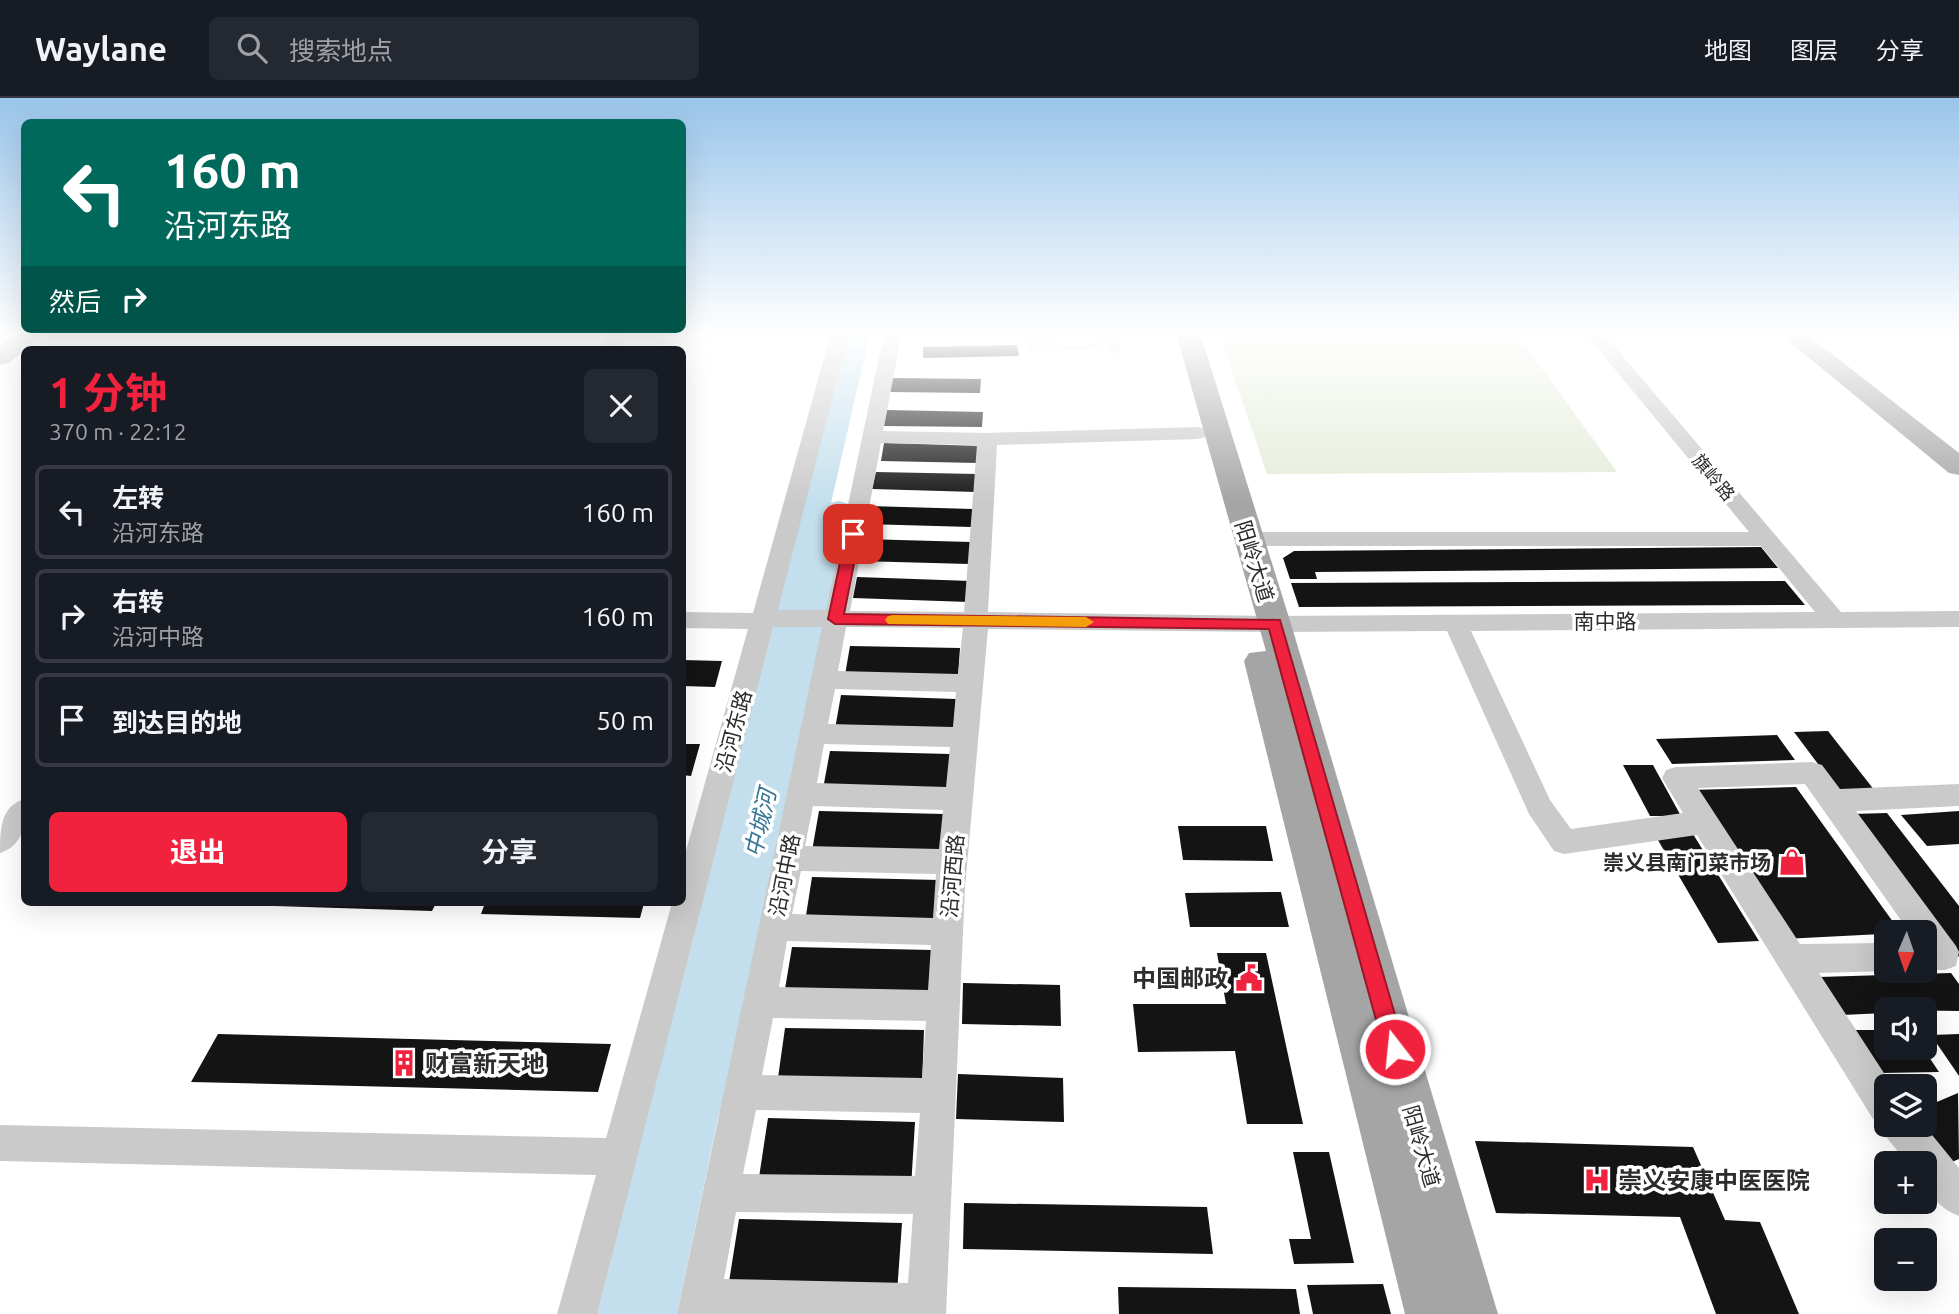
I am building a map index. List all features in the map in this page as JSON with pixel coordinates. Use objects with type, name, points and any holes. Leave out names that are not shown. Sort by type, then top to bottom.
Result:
[{"type":"main road","name":"阳岭大道","points":[[1186,390],[1198,433],[1263,624],[1471,1314]]},
{"type":"main road","name":"阳岭大道","points":[[1205,390],[1248,539],[1263,624],[1432,1314]]},
{"type":"main road","points":[[1862,390],[1959,467]]},
{"type":"main road","points":[[1880,390],[1959,450]]},
{"type":"street","name":"沿河东路","points":[[576,1314],[770,619],[826,390]]},
{"type":"street","name":"沿河中路","points":[[699,1307],[823,680],[829,619],[874,437],[883,390]]},
{"type":"street","name":"旗岭路","points":[[1641,390],[1835,620]]},
{"type":"street","points":[[874,437],[987,439],[1198,433]]},
{"type":"street","name":"沿河西路","points":[[926,1308],[948,932],[975,622],[987,439]]},
{"type":"street","points":[[1248,539],[1766,539]]},
{"type":"street","name":"南中路","points":[[1263,624],[1959,618]]},
{"type":"street","points":[[686,620],[1263,624]]},
{"type":"street","points":[[1455,622],[1539,806],[1564,842],[1704,822]]},
{"type":"street","points":[[823,680],[970,683]]},
{"type":"street","points":[[812,734],[964,737]]},
{"type":"street","points":[[1874,1088],[1676,778],[1812,773],[1919,920]]},
{"type":"street","points":[[800,794],[958,799]]},
{"type":"street","points":[[1833,801],[1959,795]]},
{"type":"street","points":[[0,841],[21,814]]},
{"type":"street","points":[[788,858],[953,862]]},
{"type":"street","points":[[774,927],[948,932]]},
{"type":"street","points":[[1937,945],[1945,956],[1937,956]]},
{"type":"street","points":[[1792,959],[1874,957]]},
{"type":"street","points":[[759,1002],[943,1006]]},
{"type":"street","points":[[741,1092],[938,1096]]},
{"type":"street","points":[[1910,1137],[1959,1198]]},
{"type":"street","points":[[0,1143],[619,1157]]},
{"type":"street","points":[[721,1193],[933,1195]]},
{"type":"street","points":[[699,1307],[926,1308]]},
{"type":"green space","points":[[1238,390],[1557,390],[1617,472],[1267,474]]},
{"type":"building","points":[[889,390],[980,390],[980,393],[889,392]]},
{"type":"building","points":[[887,410],[983,412],[982,427],[884,426]]},
{"type":"building","points":[[884,443],[981,446],[979,463],[881,461]]},
{"type":"building","points":[[876,472],[977,474],[976,492],[872,489]]},
{"type":"building","points":[[868,506],[973,509],[971,527],[865,524]]},
{"type":"building","points":[[863,539],[971,542],[969,564],[859,561]]},
{"type":"building","points":[[1761,547],[1778,568],[1315,572],[1317,579],[1290,579],[1283,558],[1294,551]]},
{"type":"building","points":[[857,577],[971,581],[969,602],[853,598]]},
{"type":"building","points":[[1785,581],[1805,605],[1299,607],[1291,583]]},
{"type":"building","points":[[850,646],[960,648],[958,677],[845,675]]},
{"type":"building","points":[[686,660],[722,661],[715,687],[686,686]]},
{"type":"building","points":[[841,695],[956,699],[953,733],[835,729]]},
{"type":"building","points":[[1828,731],[1875,791],[1839,792],[1794,732]]},
{"type":"building","points":[[1777,735],[1795,760],[1672,764],[1656,739]]},
{"type":"building","points":[[686,744],[700,744],[691,776],[686,775]]},
{"type":"building","points":[[830,751],[950,754],[947,793],[823,789]]},
{"type":"building","points":[[1623,765],[1653,765],[1681,816],[1650,816]]},
{"type":"building","name":"崇义县南门菜市场","points":[[1796,787],[1892,920],[1874,920],[1874,934],[1784,939],[1690,790]]},
{"type":"building","points":[[819,811],[944,814],[941,855],[812,851]]},
{"type":"building","points":[[1959,811],[1959,844],[1927,846],[1901,815]]},
{"type":"building","points":[[1887,813],[1959,906],[1959,957],[1937,928],[1937,920],[1931,920],[1852,814]]},
{"type":"building","points":[[1178,826],[1266,826],[1273,861],[1183,860]]},
{"type":"building","points":[[1693,834],[1759,941],[1718,943],[1655,835]]},
{"type":"building","points":[[812,877],[939,880],[936,925],[805,922]]},
{"type":"building","points":[[1281,892],[1289,927],[1190,927],[1185,893]]},
{"type":"building","points":[[275,906],[434,906],[432,911]]},
{"type":"building","points":[[484,906],[643,906],[640,918],[481,914]]},
{"type":"building","points":[[792,947],[932,950],[928,998],[784,995]]},
{"type":"building","points":[[1217,953],[1266,953],[1303,1124],[1247,1124],[1235,1051],[1138,1052],[1133,1004],[1226,1004]]},
{"type":"building","points":[[1937,973],[1951,973],[1959,984],[1959,1011],[1937,1011],[1937,997],[1874,997],[1874,1014],[1842,1015],[1819,977],[1874,975],[1874,984],[1937,984]]},
{"type":"building","points":[[963,983],[1060,985],[1061,1026],[962,1024]]},
{"type":"building","points":[[785,1028],[924,1030],[922,1086],[777,1085]]},
{"type":"building","points":[[1855,1030],[1874,1030],[1874,1060],[1931,1060],[1939,1072],[1882,1073]]},
{"type":"building","name":"财富新天地","points":[[218,1034],[611,1044],[598,1092],[191,1082]]},
{"type":"building","points":[[1959,1034],[1959,1076],[1937,1044],[1937,1035]]},
{"type":"building","points":[[958,1074],[1063,1078],[1064,1122],[956,1119]]},
{"type":"building","points":[[1958,1093],[1959,1159],[1947,1164],[1921,1137],[1937,1137],[1937,1102]]},
{"type":"building","points":[[768,1118],[915,1122],[911,1188],[758,1184]]},
{"type":"building","name":"崇义安康中医医院","points":[[1475,1141],[1693,1147],[1725,1220],[1760,1222],[1799,1314],[1716,1314],[1680,1217],[1496,1213]]},
{"type":"building","points":[[1293,1152],[1329,1152],[1354,1263],[1294,1264],[1289,1239],[1311,1239]]},
{"type":"building","points":[[964,1203],[1207,1207],[1213,1254],[963,1249]]},
{"type":"building","points":[[739,1219],[902,1223],[897,1293],[728,1288]]},
{"type":"building","points":[[1383,1284],[1391,1314],[1313,1314],[1307,1285]]},
{"type":"building","points":[[1118,1287],[1296,1289],[1300,1314],[1119,1314]]},
{"type":"waterway","points":[[621,1314],[844,390]]},
{"type":"waterway","points":[[714,1092],[839,510]]},
{"type":"waterway","name":"中城河","points":[[650,1314],[706,1064]]},
{"type":"slow traffic","points":[[893,620],[1086,622]]},
{"type":"place","name":"崇义县南门菜市场","points":[[1792,862]]},
{"type":"place","name":"中国邮政","points":[[1249,978]]},
{"type":"place","name":"财富新天地","points":[[404,1063]]},
{"type":"place","name":"崇义安康中医医院","points":[[1597,1180]]},
{"type":"route","points":[[853,534],[835,619],[1275,624],[1395,1049]]}]
